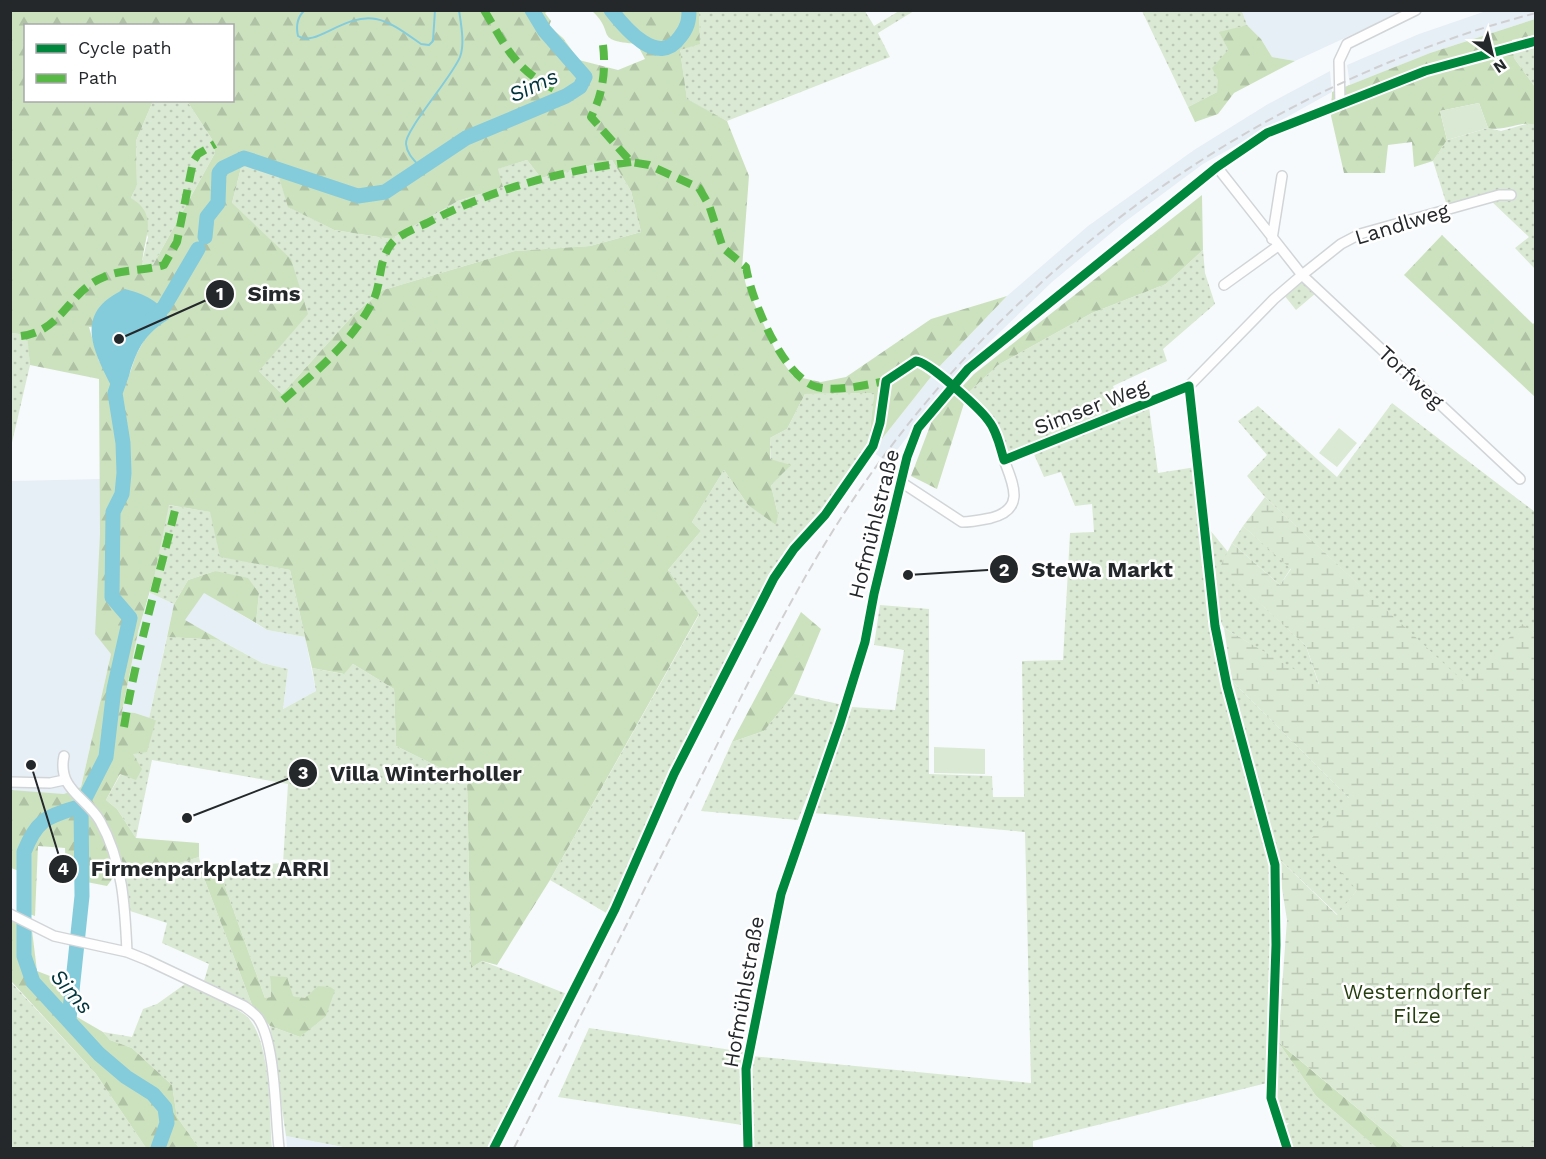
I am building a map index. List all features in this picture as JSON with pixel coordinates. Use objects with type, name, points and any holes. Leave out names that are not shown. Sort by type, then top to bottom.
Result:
[{"type":"street","points":[[1340,104],[1340,61],[1347,44],[1416,10]]},
{"type":"street","name":"Hofmühlstraße","points":[[748,1149],[746,1069],[780,894],[840,723],[865,642],[874,594],[918,428],[968,369],[1217,167],[1267,133],[1425,70],[1536,41]]},
{"type":"street","points":[[1217,167],[1302,275]]},
{"type":"street","points":[[1224,285],[1275,242],[1282,177]]},
{"type":"street","name":"Landlweg","points":[[1302,275],[1341,244],[1360,234],[1499,195],[1511,195]]},
{"type":"street","name":"Simser Weg","points":[[902,482],[956,520],[969,522],[998,516],[1008,510],[1015,495],[1004,460],[1189,386],[1274,299],[1302,275]]},
{"type":"street","name":"Torfweg","points":[[1302,275],[1520,479]]},
{"type":"street","points":[[1189,386],[1205,540]]},
{"type":"street","points":[[64,756],[62,768],[64,780],[99,820],[117,860],[123,890],[127,952]]},
{"type":"street","points":[[10,782],[50,783],[64,780]]},
{"type":"street","points":[[15,916],[54,936],[127,952],[244,1006],[257,1016],[264,1029],[273,1077],[279,1149]]},
{"type":"shaded area","points":[[1242,11],[1398,11],[1397,14],[1295,61],[1272,57],[1261,39],[1247,25]]},
{"type":"shaded area","points":[[1486,11],[1535,11],[1535,19],[1430,53],[1350,85],[1347,65],[1419,34]]},
{"type":"shaded area","points":[[1330,71],[1332,92],[1203,164],[1122,224],[1052,282],[953,377],[888,462],[874,453],[881,440],[938,368],[1007,296],[1088,226],[1194,150],[1268,104]]},
{"type":"shaded area","points":[[101,479],[100,534],[111,654],[81,787],[65,794],[16,793],[11,790],[10,481]]},
{"type":"shaded area","points":[[203,592],[267,630],[305,637],[316,691],[283,709],[288,669],[262,663],[184,620]]},
{"type":"shaded area","points":[[150,593],[174,604],[149,718],[135,713],[122,713],[138,632]]},
{"type":"shaded area","points":[[286,1136],[348,1148],[287,1148]]},
{"type":"green space","points":[[11,11],[548,11],[545,13],[551,21],[549,26],[563,38],[579,60],[618,70],[645,59],[637,44],[610,38],[592,11],[699,11],[700,44],[680,50],[687,99],[727,121],[749,176],[742,269],[746,285],[777,354],[793,376],[821,382],[846,377],[931,319],[1007,296],[938,368],[881,440],[868,450],[874,393],[805,394],[787,429],[770,438],[770,459],[791,465],[771,485],[778,515],[776,525],[748,505],[724,470],[692,522],[701,531],[668,570],[699,614],[550,880],[497,965],[482,961],[471,968],[467,781],[396,746],[394,689],[353,664],[344,674],[312,668],[290,570],[220,557],[210,512],[169,505],[154,577],[138,632],[122,712],[135,713],[156,720],[147,752],[133,754],[142,769],[136,780],[120,774],[106,800],[117,809],[136,838],[199,843],[199,857],[148,873],[124,863],[107,886],[66,878],[65,848],[38,846],[35,916],[17,910],[19,871],[11,868],[11,790],[64,794],[81,787],[111,654],[95,634],[100,534],[99,379],[30,365],[27,335],[11,333]],"holes":[[[24,24],[234,24],[234,102],[188,102],[215,144],[215,153],[153,265],[142,265],[148,228],[147,220],[140,205],[131,198],[137,185],[136,141],[153,102],[24,102]],[[243,160],[276,168],[288,207],[334,230],[391,239],[458,201],[503,187],[498,169],[527,160],[541,178],[612,160],[631,191],[641,232],[590,246],[515,251],[383,290],[355,313],[282,394],[259,371],[308,314],[291,259],[232,203]],[[89,327],[149,331],[136,355],[125,387],[99,361]]]},
{"type":"green space","points":[[699,11],[865,11],[874,26],[899,11],[914,11],[878,33],[890,57],[727,121],[687,100],[680,50],[700,43]]},
{"type":"green space","points":[[1142,11],[1242,11],[1247,25],[1220,33],[1228,50],[1217,92],[1188,107]]},
{"type":"green space","points":[[1535,19],[1535,35],[1512,40],[1514,58],[1535,87],[1535,125],[1525,124],[1501,129],[1488,128],[1479,103],[1440,111],[1447,140],[1433,161],[1414,167],[1412,142],[1388,145],[1385,173],[1344,173],[1331,116],[1332,92],[1430,53]]},
{"type":"green space","points":[[1247,25],[1261,39],[1272,57],[1295,61],[1234,93],[1218,114],[1195,122],[1188,107],[1217,92],[1218,80],[1212,68],[1228,50],[1219,32]]},
{"type":"green space","points":[[1535,44],[1535,87],[1514,58],[1513,49]]},
{"type":"green space","points":[[153,102],[188,102],[215,144],[215,153],[153,265],[141,266],[148,237],[131,198],[137,185],[136,141]]},
{"type":"green space","points":[[1479,103],[1488,128],[1447,140],[1440,111]]},
{"type":"green space","points":[[1530,123],[1535,125],[1535,269],[1515,248],[1529,237],[1490,200],[1449,212],[1433,161],[1447,140],[1488,128],[1501,131]]},
{"type":"green space","points":[[243,160],[276,168],[289,207],[334,230],[391,239],[458,201],[503,187],[497,169],[527,160],[541,178],[612,160],[631,191],[641,232],[590,246],[515,251],[383,290],[355,313],[282,394],[259,371],[232,203]]},
{"type":"green space","points":[[1202,195],[1203,250],[1166,284],[1092,313],[998,365],[967,394],[937,489],[911,476],[933,418],[974,374]]},
{"type":"green space","points":[[1442,235],[1533,324],[1535,322],[1535,397],[1404,275]]},
{"type":"green space","points":[[1203,250],[1205,273],[1215,304],[1163,349],[1167,361],[1113,386],[1123,411],[1007,455],[993,417],[967,394],[998,365],[1092,313],[1166,284]]},
{"type":"green space","points":[[1302,281],[1316,293],[1296,310],[1284,295]]},
{"type":"green space","points":[[11,333],[28,335],[30,365],[11,447]]},
{"type":"green space","points":[[874,393],[868,450],[818,518],[796,542],[775,574],[692,733],[608,914],[550,880],[699,615],[668,570],[701,531],[692,522],[724,470],[748,505],[778,515],[771,485],[770,438],[787,429],[805,394]]},
{"type":"green space","points":[[1392,403],[1535,512],[1535,633],[1522,625],[1466,685],[1265,497],[1247,476],[1267,455],[1238,421],[1258,406],[1337,477]]},
{"type":"green space","points":[[1149,407],[1158,473],[1196,467],[1206,584],[1216,644],[1226,693],[1271,859],[1272,935],[1267,1083],[1033,1141],[1033,1148],[752,1148],[748,1117],[751,1056],[1031,1083],[1025,832],[813,813],[852,707],[895,710],[904,650],[874,645],[880,605],[929,609],[929,774],[992,776],[993,797],[1024,797],[1022,661],[1063,660],[1070,533],[1094,532],[1092,504],[1075,506],[1061,472],[1044,477],[1033,452]]},
{"type":"green space","points":[[1339,428],[1357,443],[1337,467],[1319,453]]},
{"type":"green space","name":"Westerndorfer Filze","points":[[1265,497],[1466,684],[1522,624],[1535,633],[1535,1148],[1405,1148],[1278,1042],[1287,920],[1277,857],[1337,915],[1357,890],[1311,839],[1349,798],[1232,681],[1224,628],[1319,684],[1306,646],[1220,567],[1232,543],[1280,585],[1291,569],[1243,526]]},
{"type":"green space","points":[[168,505],[211,512],[220,556],[290,570],[305,637],[267,630],[256,623],[259,593],[215,571],[188,580],[174,604],[150,593]]},
{"type":"green space","points":[[1243,526],[1291,568],[1280,585],[1232,543]]},
{"type":"green space","points":[[1210,530],[1228,552],[1221,567],[1306,646],[1319,685],[1224,628],[1215,606],[1213,593]]},
{"type":"green space","points":[[215,571],[248,578],[259,593],[256,623],[204,593],[185,620],[220,640],[167,637],[174,604],[188,580]]},
{"type":"green space","points":[[801,612],[821,629],[794,694],[764,731],[732,742]]},
{"type":"green space","points":[[167,637],[220,640],[262,663],[288,669],[283,709],[316,691],[312,668],[343,674],[353,664],[394,689],[396,746],[467,781],[471,968],[482,961],[567,994],[489,1148],[348,1148],[286,1136],[270,1026],[300,1037],[305,998],[292,996],[288,987],[270,977],[271,997],[265,998],[222,878],[253,865],[283,863],[288,784],[152,760],[136,838],[117,809],[106,800],[132,754],[156,720],[149,718]]},
{"type":"green space","points":[[1232,681],[1349,798],[1357,890],[1338,915],[1277,857]]},
{"type":"green space","points":[[794,694],[843,705],[798,820],[701,811],[732,742],[764,731]]},
{"type":"green space","points":[[934,747],[985,749],[985,774],[934,773]]},
{"type":"green space","points":[[199,857],[202,873],[252,1005],[204,981],[209,964],[162,943],[167,923],[130,911],[124,862],[148,873]]},
{"type":"green space","points":[[202,873],[222,878],[265,998],[271,997],[270,976],[287,977],[293,996],[305,998],[318,986],[335,990],[326,1016],[300,1037],[270,1026],[252,1005]]},
{"type":"green space","points":[[10,919],[32,930],[37,971],[76,986],[72,1014],[103,1032],[110,1040],[132,1048],[172,1085],[177,1117],[199,1148],[146,1148],[96,1074],[11,981]]},
{"type":"green space","points":[[10,981],[96,1074],[146,1148],[11,1148]]},
{"type":"green space","points":[[185,984],[244,1014],[253,1024],[260,1039],[267,1076],[272,1148],[199,1148],[177,1117],[172,1085],[132,1048],[110,1040],[103,1032],[132,1037],[143,1009],[157,1004]]},
{"type":"green space","points":[[589,1028],[744,1052],[741,1093],[742,1125],[558,1097]]},
{"type":"green space","points":[[1278,1042],[1316,1096],[1377,1148],[1288,1148],[1286,1126],[1289,1123],[1281,1124],[1275,1090]]},
{"type":"green space","points":[[1278,1042],[1405,1148],[1377,1148],[1316,1096]]},
{"type":"water","points":[[125,289],[139,293],[157,303],[169,319],[144,340],[125,387],[115,393],[95,348],[92,335],[93,322],[98,310],[108,299]]},
{"type":"waterway","points":[[305,10],[299,19],[297,29],[298,36],[305,38],[313,38],[364,18],[382,21],[421,44],[429,45],[433,41],[435,10]]},
{"type":"waterway","points":[[420,167],[408,151],[407,137],[460,57],[462,28],[459,10]]},
{"type":"waterway","name":"Sims","points":[[205,237],[207,217],[218,203],[219,173],[223,168],[244,158],[358,196],[385,192],[466,138],[566,96],[580,87],[585,77],[544,30],[532,10]]},
{"type":"waterway","name":"Sims","points":[[611,10],[642,42],[652,47],[662,48],[671,45],[680,37],[687,25],[689,10]]},
{"type":"waterway","name":"Sims","points":[[150,321],[164,307],[198,249]]},
{"type":"waterway","name":"Sims","points":[[122,373],[115,393],[123,443],[124,473],[122,494],[113,512],[112,597],[130,618],[114,689],[106,757],[81,806],[45,820],[34,832],[24,852],[24,956],[33,982],[99,1054],[126,1077],[153,1094],[165,1108],[167,1123],[158,1148]]},
{"type":"waterway","points":[[69,1019],[82,896],[81,806]]},
{"type":"railway","points":[[514,1148],[735,708],[795,594],[863,485],[926,402],[997,325],[1074,254],[1158,190],[1246,133],[1339,84],[1436,44],[1536,13]]},
{"type":"marked path","points":[[484,10],[507,48],[522,67],[558,91]]},
{"type":"marked path","points":[[603,45],[603,82],[591,117],[631,162],[649,165],[699,188],[709,205],[723,248],[746,267],[754,298],[762,317],[781,354],[792,369],[804,381],[817,387],[834,389],[886,381]]},
{"type":"marked path","points":[[21,336],[47,327],[82,291],[104,277],[164,265],[177,242],[193,162],[198,154],[215,144]]},
{"type":"marked path","points":[[283,400],[321,366],[366,314],[374,299],[384,256],[399,237],[476,200],[501,191],[552,176],[631,162]]},
{"type":"marked path","points":[[124,727],[141,645],[175,510]]},
{"type":"cycle path","points":[[748,1148],[746,1069],[781,894],[840,723],[865,642],[874,594],[907,457],[918,428],[968,369],[1217,167],[1267,133],[1425,71],[1536,41]]},
{"type":"cycle path","points":[[494,1148],[615,909],[674,774],[774,578],[794,549],[825,515],[873,446],[880,423],[886,381],[916,361],[942,377],[983,414],[994,429],[1004,460],[1189,386],[1215,626],[1227,686],[1275,865],[1276,945],[1271,1098],[1287,1148]]},
{"type":"place","name":"Sims","points":[[119,339]]},
{"type":"place","name":"SteWa Markt","points":[[908,575]]},
{"type":"place","name":"Firmenparkplatz ARRI","points":[[31,765]]},
{"type":"place","name":"Villa Winterholler","points":[[187,818]]}]
